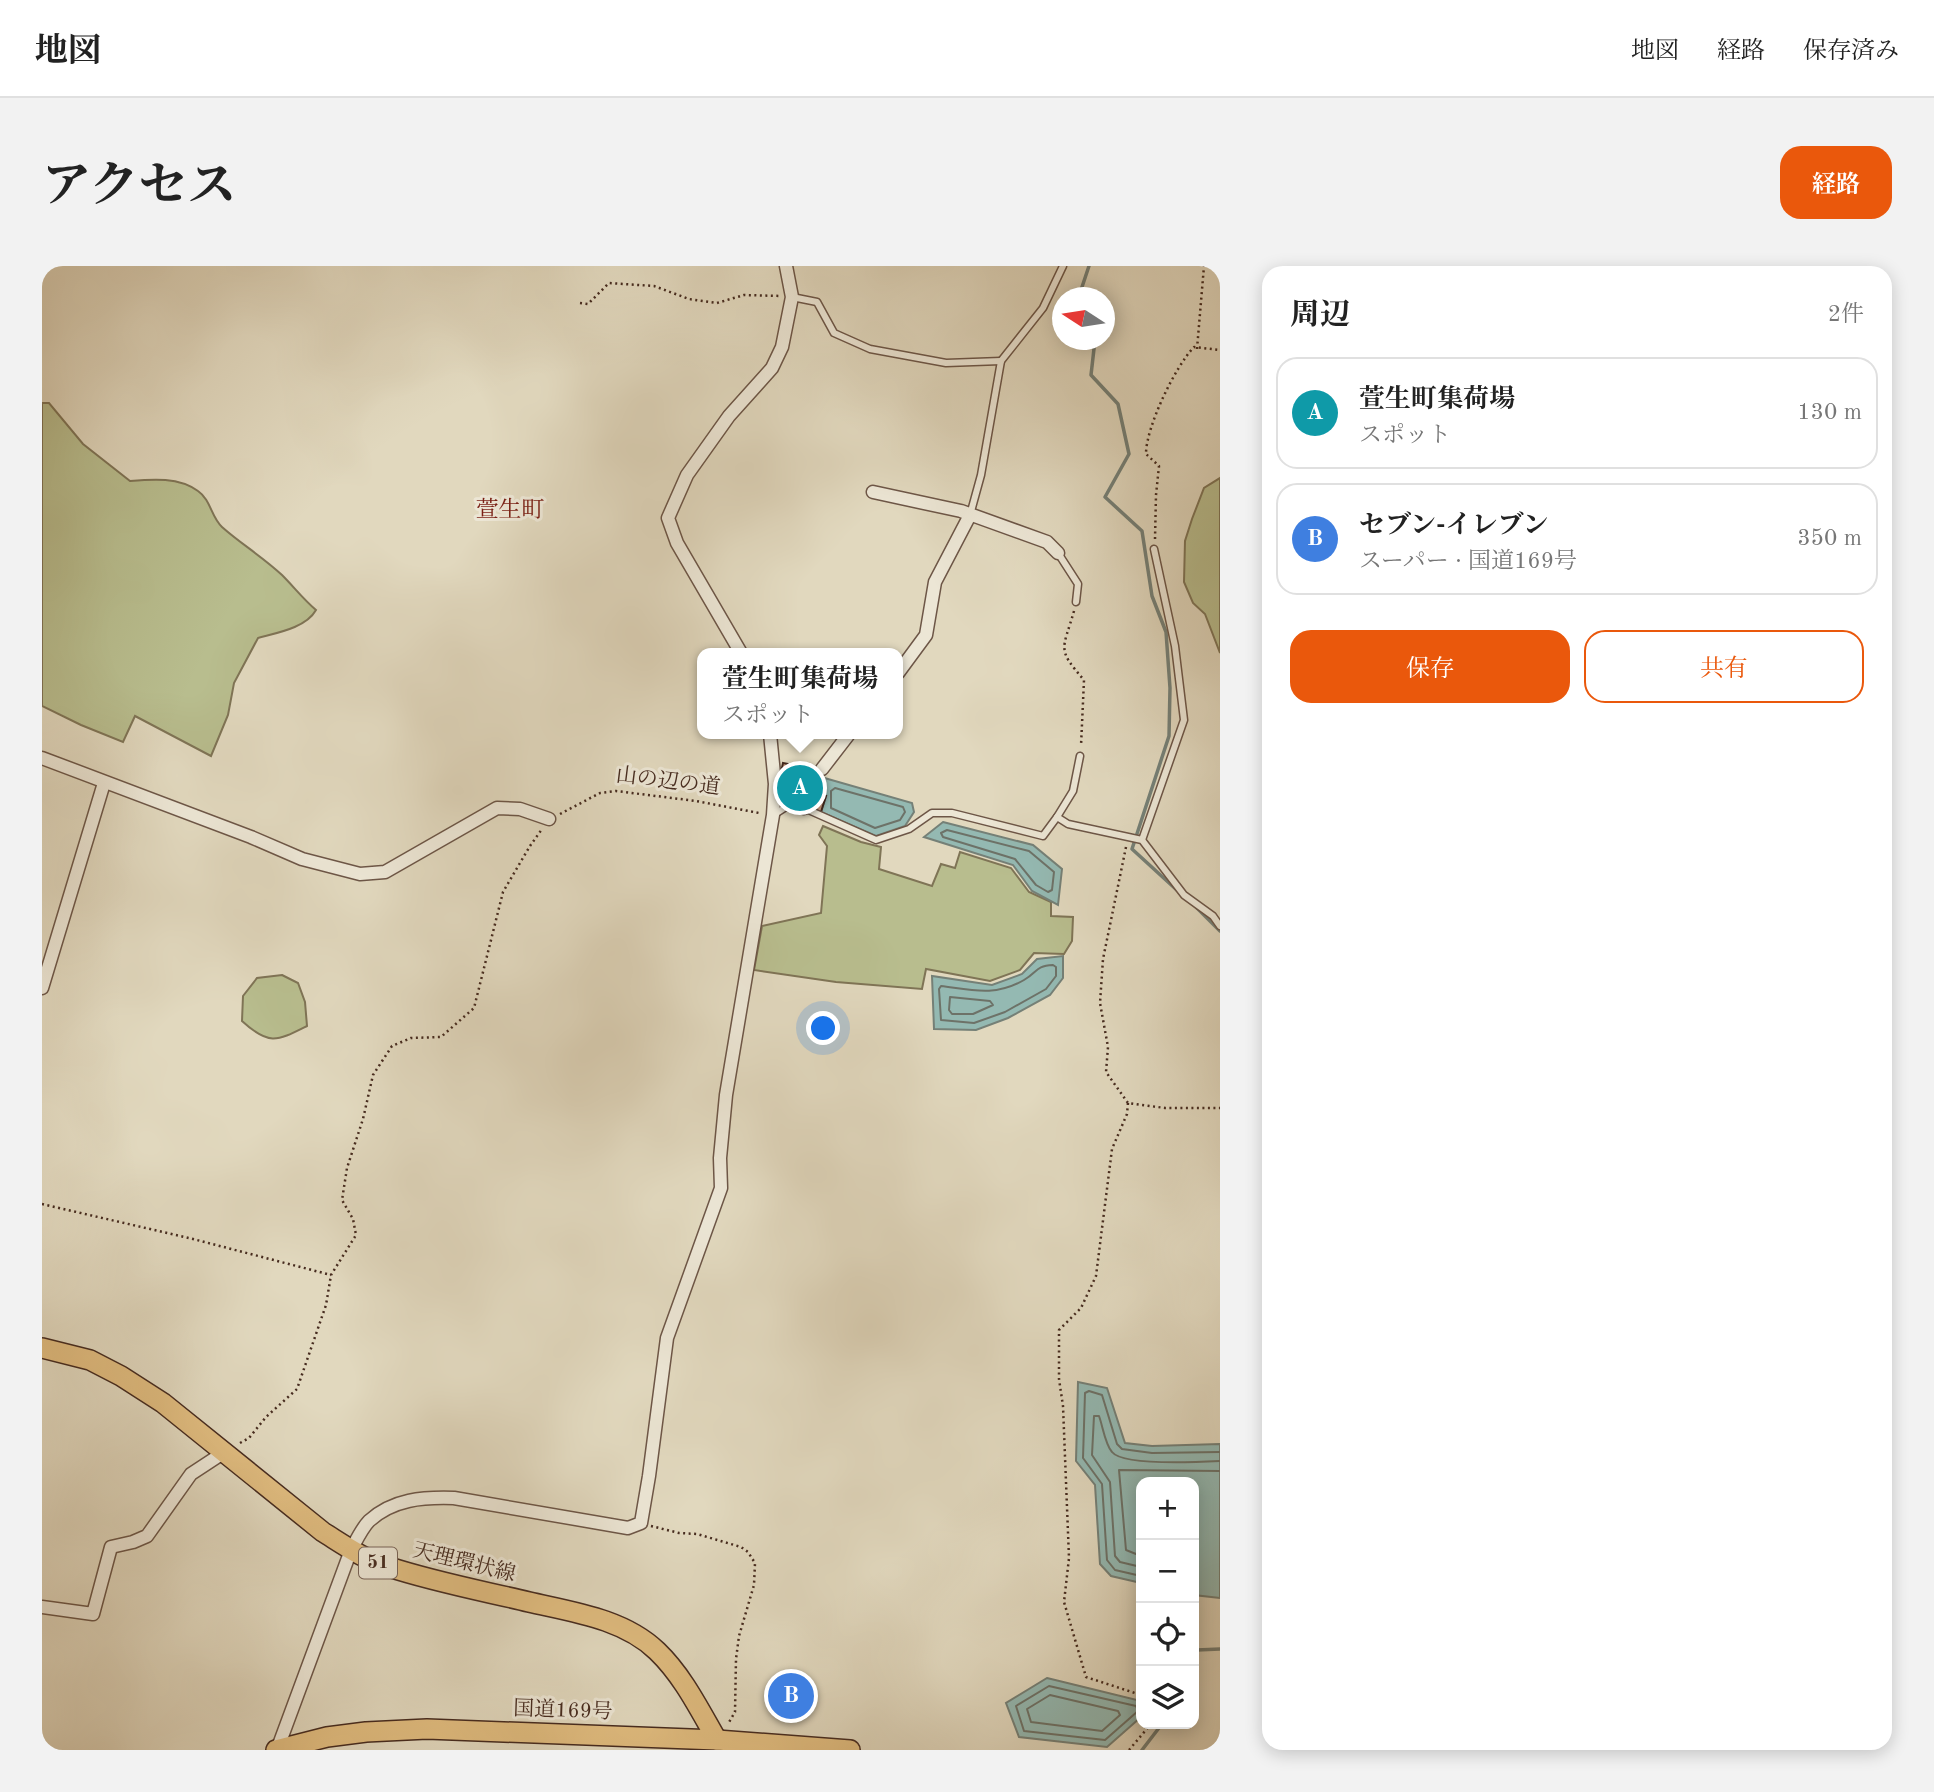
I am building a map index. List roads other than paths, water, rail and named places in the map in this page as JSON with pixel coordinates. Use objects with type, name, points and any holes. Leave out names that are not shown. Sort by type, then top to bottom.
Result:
[{"type":"main road","name":"天理環状線","points":[[42,1348],[90,1360],[163,1403],[323,1532],[351,1550],[387,1567],[612,1623],[655,1649],[677,1673],[717,1745]]},
{"type":"main road","name":"国道169号","points":[[277,1750],[327,1737],[427,1729],[850,1750]]},
{"type":"street","points":[[738,648],[677,543],[668,518],[687,475],[729,416],[772,368],[782,347],[792,297],[786,266]]},
{"type":"street","points":[[873,492],[970,515],[1047,542],[1058,553]]},
{"type":"street","points":[[903,666],[926,635],[935,582],[970,515]]},
{"type":"street","points":[[277,1750],[351,1550],[368,1522],[405,1501],[428,1497],[454,1498],[628,1528],[641,1523],[667,1338],[721,1188],[720,1158],[726,1095],[773,815],[775,784],[770,739]]},
{"type":"street","points":[[822,769],[845,739]]},
{"type":"street","points":[[42,758],[302,859],[360,874],[385,872],[497,808],[520,809],[549,819]]},
{"type":"street","points":[[42,988],[104,783]]},
{"type":"street","points":[[42,1607],[93,1614],[111,1547],[147,1536],[191,1474],[223,1453]]},
{"type":"lane","points":[[970,515],[981,475],[1001,361],[1043,307],[1063,266]]},
{"type":"lane","points":[[792,297],[817,302],[834,333],[870,349],[946,363],[1001,361]]},
{"type":"lane","points":[[1142,840],[1184,720],[1175,646],[1154,549]]},
{"type":"lane","points":[[1058,553],[1078,584],[1076,602]]},
{"type":"lane","points":[[773,815],[789,805],[805,805],[876,840],[909,829],[932,813],[952,813],[1043,836],[1073,791],[1080,756]]},
{"type":"lane","points":[[1056,817],[1068,824],[1142,840],[1184,895],[1213,916],[1220,926]]},
{"type":"water","points":[[821,777],[912,803],[914,812],[905,826],[876,836],[821,812],[826,796],[815,793]]},
{"type":"water","points":[[943,822],[1033,845],[1062,869],[1058,905],[1032,891],[1013,865],[924,837]]},
{"type":"water","points":[[1063,956],[1063,978],[1050,995],[1008,1018],[976,1030],[934,1029],[932,976],[992,985],[1022,974],[1037,959]]},
{"type":"water","points":[[1078,1382],[1107,1388],[1125,1443],[1152,1446],[1220,1444],[1220,1598],[1199,1596],[1199,1477],[1136,1477],[1136,1582],[1111,1576],[1100,1564],[1095,1485],[1076,1461]]},
{"type":"water","points":[[1047,1678],[1136,1700],[1136,1721],[1107,1747],[1019,1737],[1006,1703]]},
{"type":"waterway","points":[[1082,287],[1089,266]]},
{"type":"waterway","points":[[1094,350],[1091,375],[1118,404],[1129,454],[1105,497],[1142,531],[1152,596],[1166,632],[1170,688],[1169,736],[1132,849],[1179,892]]},
{"type":"waterway","points":[[1195,906],[1220,931]]},
{"type":"waterway","points":[[1199,1650],[1220,1649]]},
{"type":"waterway","points":[[1142,1750],[1158,1729]]},
{"type":"tunnel","points":[[807,802],[822,769]]},
{"type":"place","name":"萱生町集荷場","points":[[800,788]]},
{"type":"place","name":"セブン-イレブン","points":[[791,1696]]},
{"type":"district","name":"萱生町","points":[[510,510]]}]
